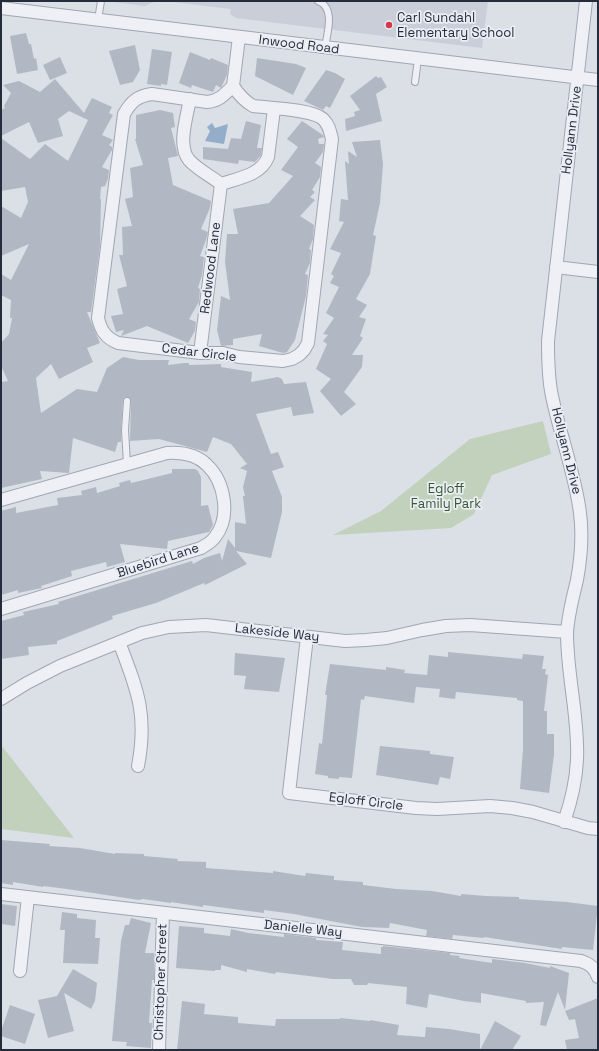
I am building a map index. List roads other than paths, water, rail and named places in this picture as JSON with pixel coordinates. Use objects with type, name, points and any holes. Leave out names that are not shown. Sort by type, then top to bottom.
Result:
[{"type":"street","name":"Hollyann Drive","points":[[564,822],[574,788],[577,759],[568,664],[567,632],[580,557],[582,536],[577,493],[550,384],[548,341],[586,1]]},
{"type":"street","name":"Inwood Road","points":[[1,8],[598,80]]},
{"type":"street","points":[[233,86],[239,37]]},
{"type":"street","name":"Cedar Circle","points":[[233,86],[240,98],[246,103],[253,106],[312,113],[322,118],[330,129],[332,139],[308,343],[304,350],[292,359],[283,361],[239,357],[223,353],[200,353],[118,343],[110,340],[100,327],[98,318],[124,114],[129,104],[143,95],[152,94],[190,99],[207,102],[214,101],[221,98],[233,86]]},
{"type":"street","points":[[190,99],[183,141],[185,151],[188,158],[196,166],[221,184],[256,172],[266,164],[274,109]]},
{"type":"street","name":"Redwood Lane","points":[[200,353],[221,184]]},
{"type":"street","points":[[556,267],[598,272]]},
{"type":"street","name":"Bluebird Lane","points":[[1,500],[167,453],[176,452],[187,454],[208,465],[216,477],[224,505],[224,518],[215,537],[201,548],[193,552],[1,609]]},
{"type":"street","name":"Lakeside Way","points":[[1,699],[27,683],[60,666],[142,633],[169,627],[206,625],[345,641],[388,638],[446,626],[470,625],[567,632]]},
{"type":"street","name":"Egloff Circle","points":[[307,637],[289,793],[416,808],[437,809],[490,806],[512,808],[532,812],[564,822],[598,829]]},
{"type":"street","points":[[119,642],[135,682],[142,712],[142,733],[138,766]]},
{"type":"street","name":"Danielle Way","points":[[1,894],[581,961],[592,967],[598,977]]},
{"type":"street","points":[[20,971],[28,897]]},
{"type":"street","name":"Christopher Street","points":[[159,1050],[163,913]]},
{"type":"lane","points":[[98,20],[101,1]]},
{"type":"lane","points":[[318,1],[323,3],[327,10],[329,19],[325,48]]},
{"type":"lane","points":[[415,82],[418,59]]},
{"type":"lane","points":[[126,400],[125,430],[127,464]]},
{"type":"water","points":[[212,123],[215,128],[228,124],[224,144],[205,141],[210,131],[207,127]]},
{"type":"place","name":"Carl Sundahl Elementary School","points":[[389,25]]},
{"type":"park label","name":"Egloff Family Park","points":[[446,496]]}]
